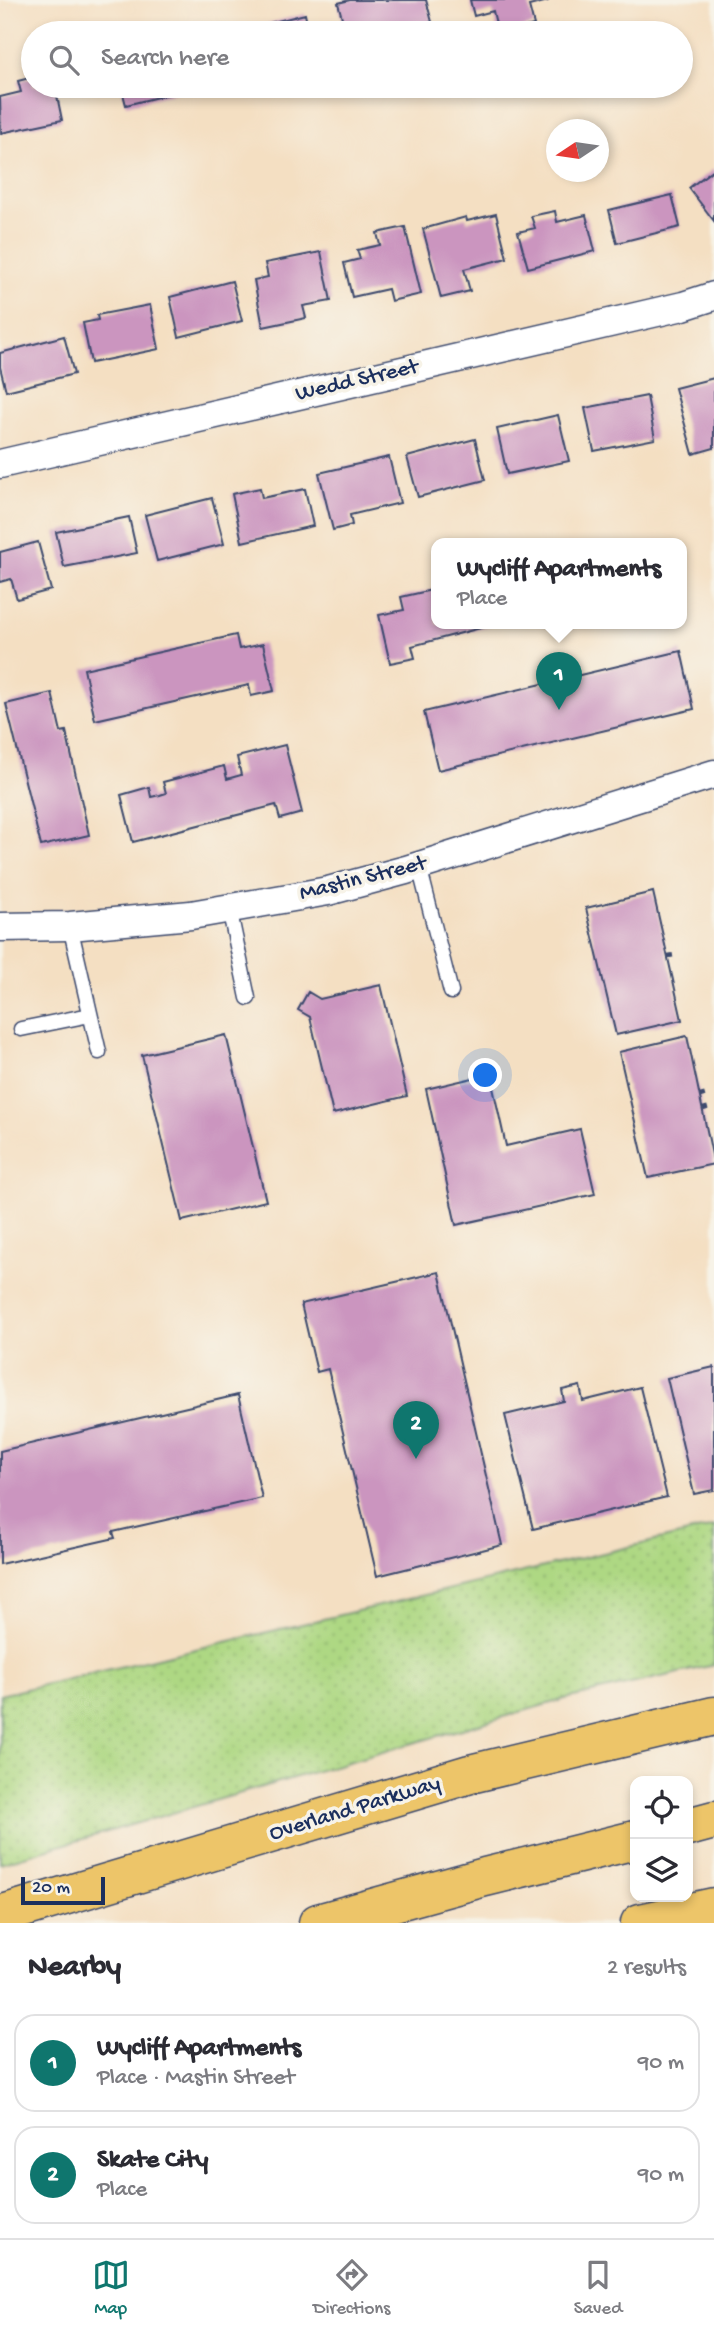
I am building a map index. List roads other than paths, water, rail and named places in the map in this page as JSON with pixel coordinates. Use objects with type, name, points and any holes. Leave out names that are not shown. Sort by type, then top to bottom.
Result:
[{"type":"highway","name":"Overland Parkway","points":[[0,1915],[470,1774],[714,1716]]},
{"type":"highway","points":[[693,1826],[714,1820]]},
{"type":"highway","points":[[318,1923],[485,1877],[630,1841]]},
{"type":"highway","points":[[641,1923],[714,1908]]},
{"type":"street","name":"Wedd Street","points":[[0,464],[669,309],[714,296]]},
{"type":"street","name":"Mastin Street","points":[[0,927],[70,926],[191,915],[328,891],[419,866],[714,774]]},
{"type":"lane","points":[[419,866],[451,992]]},
{"type":"lane","points":[[229,908],[247,998]]},
{"type":"lane","points":[[70,926],[99,1052]]},
{"type":"lane","points":[[20,1030],[90,1015]]},
{"type":"place","name":"Wycliff Apartments","points":[[559,710]]},
{"type":"place","name":"Skate City","points":[[416,1459]]}]
